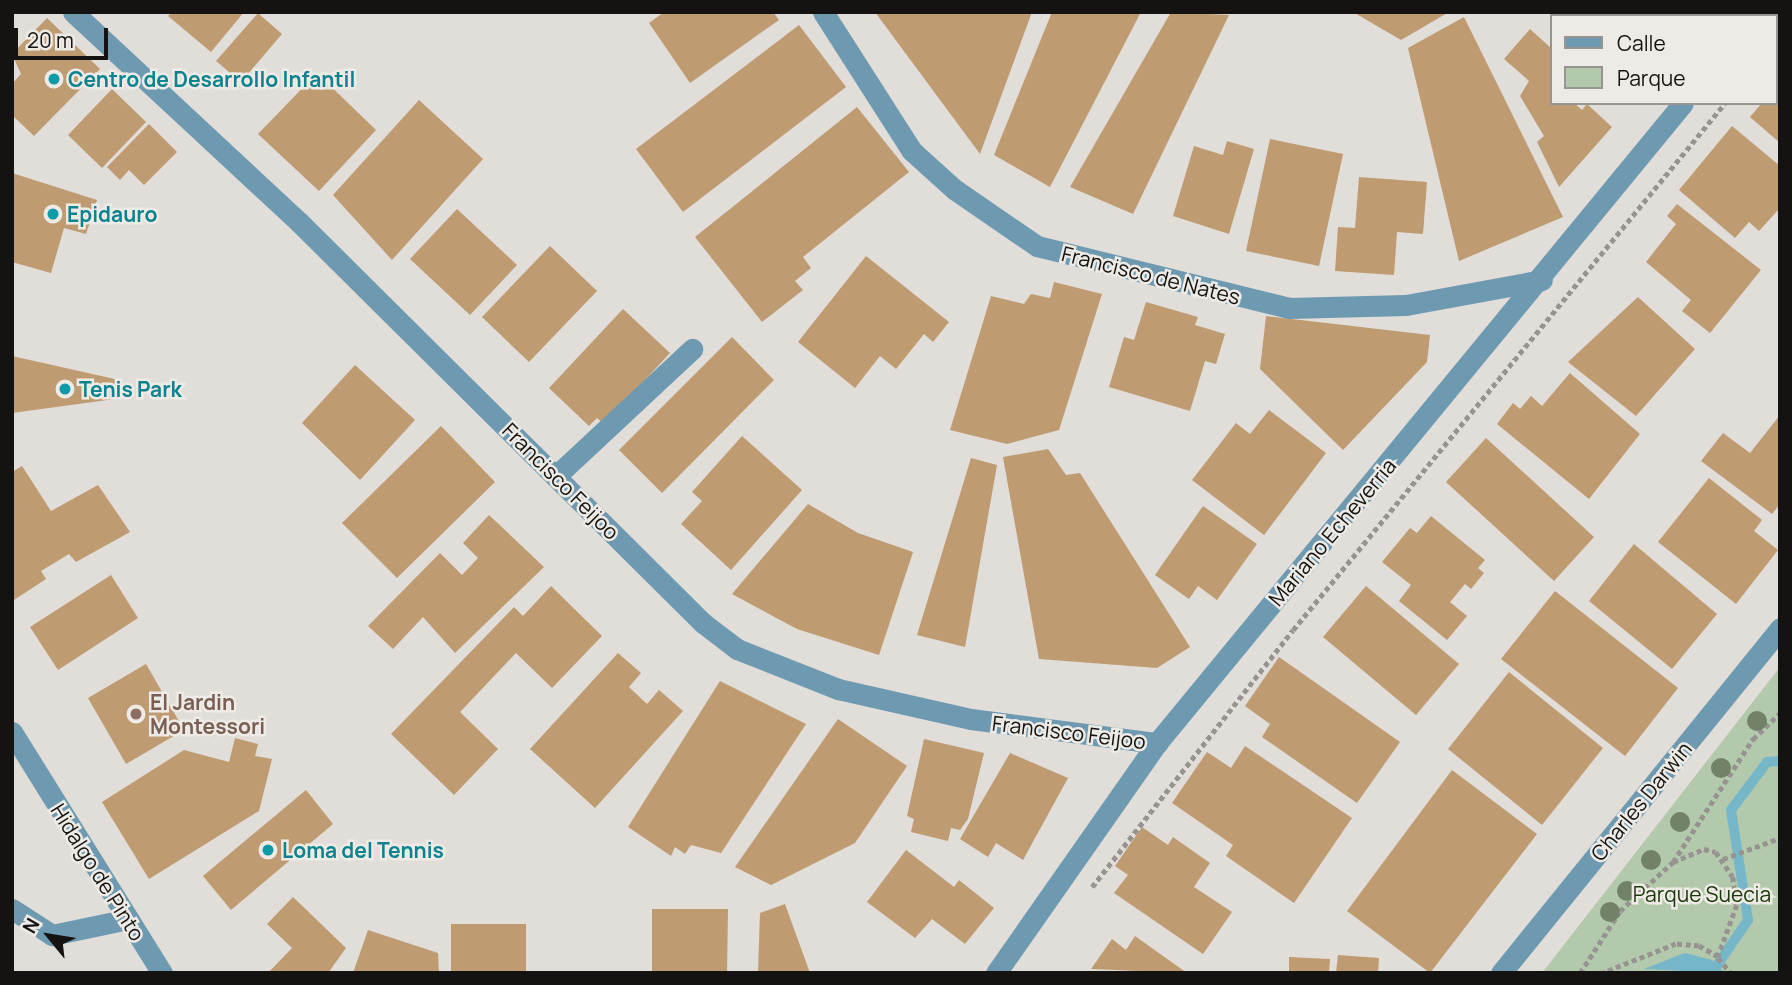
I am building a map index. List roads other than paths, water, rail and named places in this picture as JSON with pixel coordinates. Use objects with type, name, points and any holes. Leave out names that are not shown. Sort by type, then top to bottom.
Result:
[{"type":"street","name":"Francisco Feijoo","points":[[73,12],[557,475],[703,623],[771,666],[838,689],[971,719],[1157,743]]},
{"type":"street","name":"Francisco de Nates","points":[[822,12],[912,151],[954,189],[1037,246],[1289,308],[1406,305],[1542,279]]},
{"type":"street","name":"Mariano Echeverria","points":[[996,973],[1157,743],[1542,279],[1681,105]]},
{"type":"street","points":[[557,475],[692,349]]},
{"type":"street","name":"Charles Darwin","points":[[1501,973],[1780,628]]},
{"type":"street","name":"Hidalgo de Pinto","points":[[12,732],[34,772],[162,973]]},
{"type":"street","name":"Hidalgo de Pinto","points":[[12,754],[34,772]]},
{"type":"street","points":[[12,909],[52,935],[128,919]]},
{"type":"water","points":[[1685,953],[1712,960],[1725,973],[1644,969]]},
{"type":"waterway","points":[[1718,964],[1748,920],[1731,810],[1767,762],[1780,761]]},
{"type":"place","name":"Centro de Desarrollo Infantil","points":[[54,79]]},
{"type":"place","name":"Epidauro","points":[[53,214]]},
{"type":"place","name":"Tenis Park","points":[[65,389]]},
{"type":"place","name":"El Jardin Montessori","points":[[136,714]]},
{"type":"place","name":"Loma del Tennis","points":[[268,850]]},
{"type":"park label","name":"Parque Suecia","points":[[1702,894]]}]
